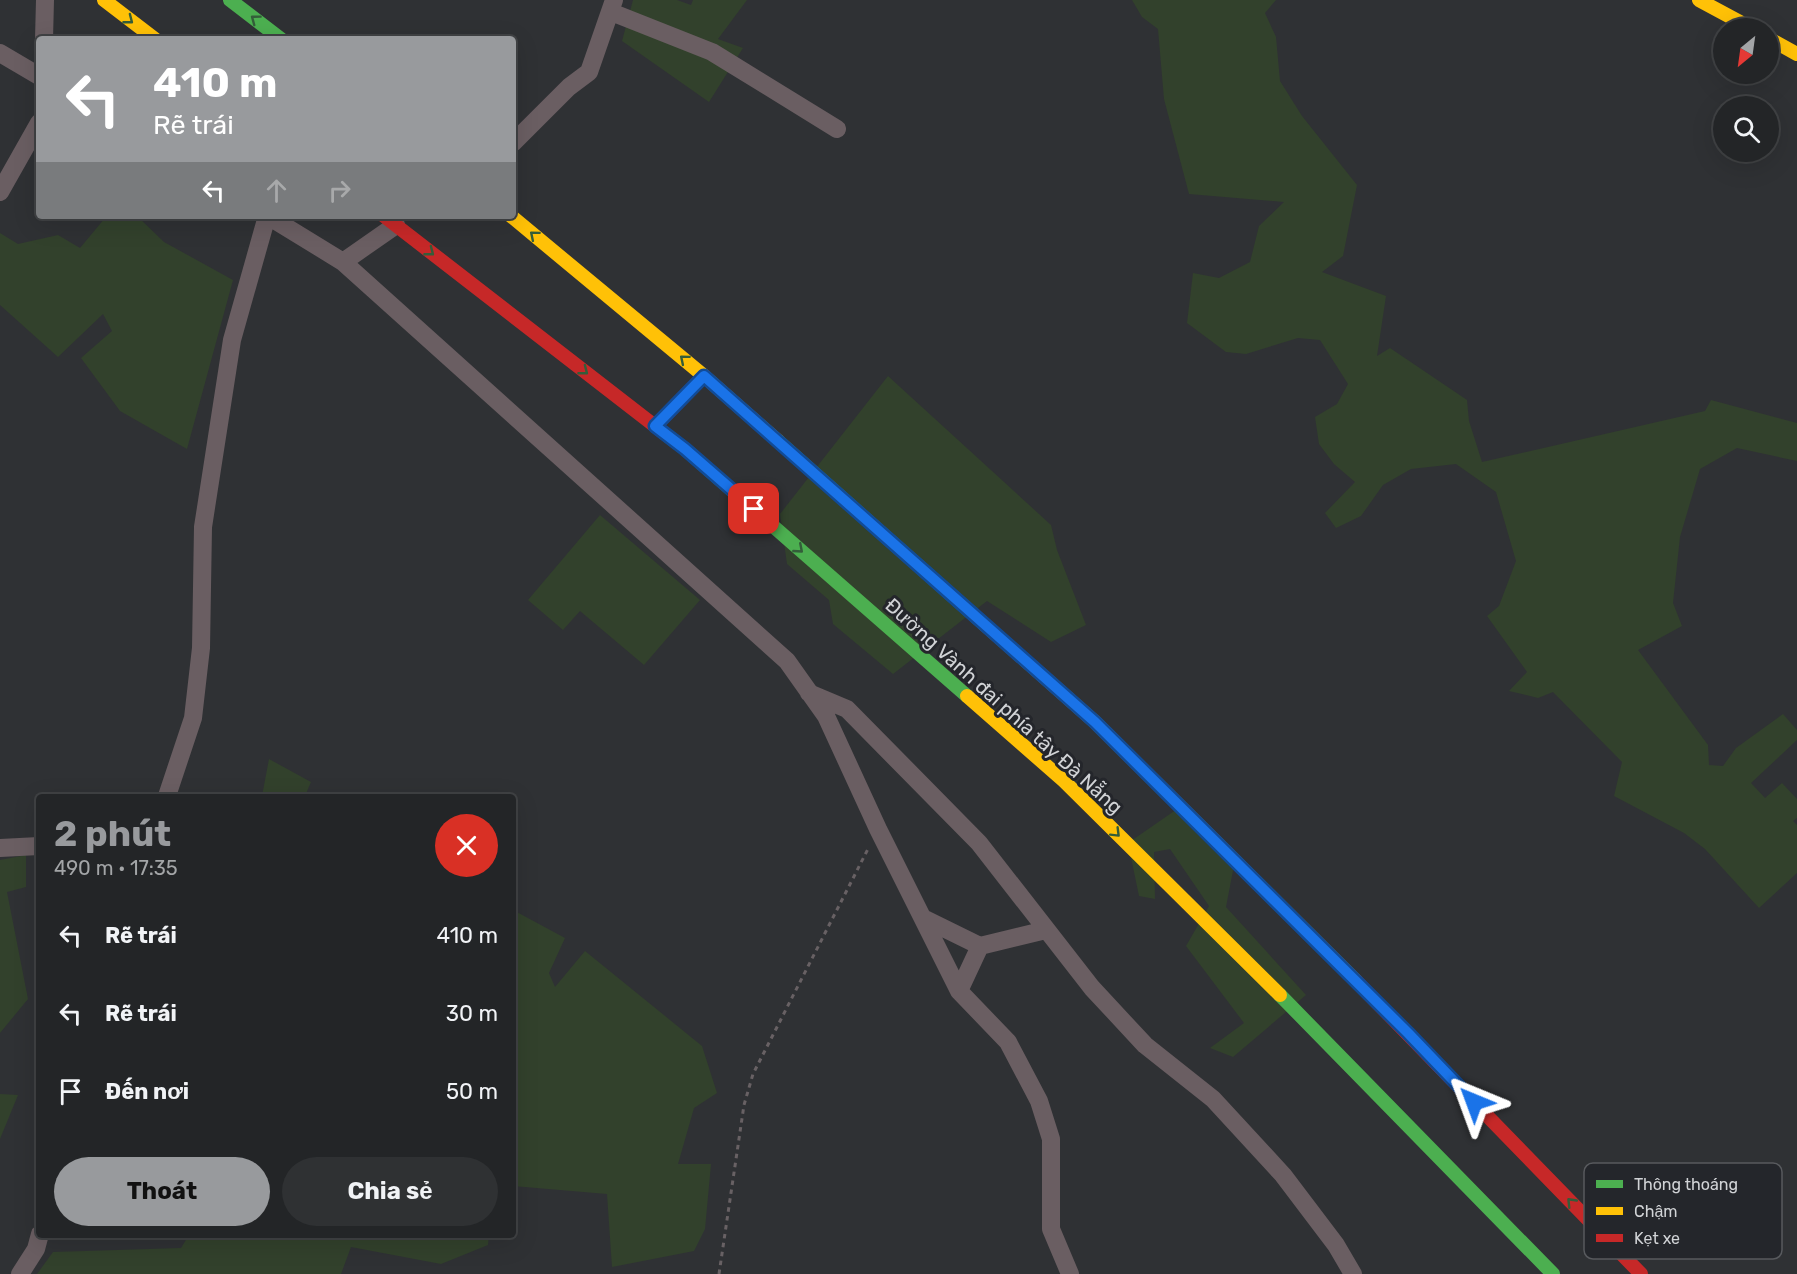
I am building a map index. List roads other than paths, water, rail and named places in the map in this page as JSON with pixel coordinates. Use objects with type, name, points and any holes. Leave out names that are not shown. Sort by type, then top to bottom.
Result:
[{"type":"main road","points":[[104,0],[151,36]]},
{"type":"main road","points":[[230,0],[277,36]]},
{"type":"main road","points":[[1699,0],[1732,18]]},
{"type":"main road","points":[[1779,44],[1797,54]]},
{"type":"main road","points":[[515,219],[704,376],[1095,722],[1408,1033],[1584,1215]]},
{"type":"main road","name":"Đường Vành đai phía tây Đà Nẵng","points":[[390,221],[685,449],[1064,781],[1356,1071],[1553,1274]]},
{"type":"main road","points":[[655,426],[704,376]]},
{"type":"main road","points":[[1626,1259],[1641,1274]]},
{"type":"street","points":[[45,0],[45,36]]},
{"type":"street","points":[[516,140],[569,87],[590,72],[613,6],[712,52],[837,129]]},
{"type":"street","points":[[0,52],[36,69]]},
{"type":"street","points":[[0,192],[36,128]]},
{"type":"street","points":[[168,794],[193,718],[201,648],[203,527],[232,340],[267,219]]},
{"type":"street","points":[[273,219],[343,262],[786,661],[826,716],[878,829],[959,991],[1008,1042],[1039,1101],[1051,1139],[1051,1229],[1070,1274]]},
{"type":"street","points":[[343,262],[390,221]]},
{"type":"street","points":[[809,692],[847,709],[979,843],[1092,988],[1145,1046],[1213,1099],[1283,1175],[1335,1245],[1353,1274]]},
{"type":"street","points":[[0,848],[36,846]]},
{"type":"street","points":[[922,918],[980,946],[1046,930]]},
{"type":"street","points":[[959,991],[980,946]]},
{"type":"street","points":[[20,1274],[36,1249],[39,1238]]}]
